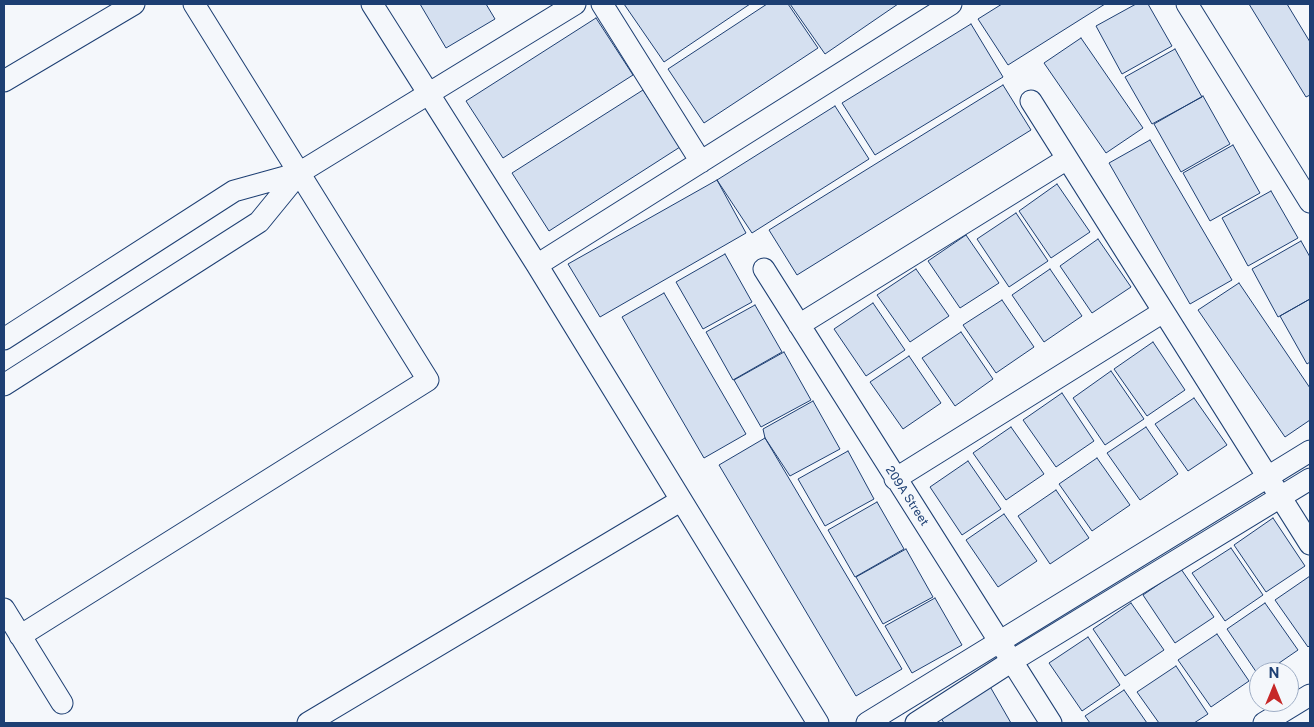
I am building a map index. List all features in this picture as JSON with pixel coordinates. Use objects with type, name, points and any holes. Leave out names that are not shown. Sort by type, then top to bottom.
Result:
[{"type":"street","points":[[4,81],[134,4]]},
{"type":"street","points":[[20,636],[428,380],[194,4]]},
{"type":"street","points":[[372,4],[537,265],[680,501],[818,723]]},
{"type":"street","points":[[4,339],[234,191],[299,173],[575,4]]},
{"type":"street","points":[[602,4],[701,162]]},
{"type":"street","points":[[537,265],[951,4]]},
{"type":"street","points":[[1187,4],[1310,202]]},
{"type":"street","points":[[1031,101],[1310,544]]},
{"type":"street","points":[[799,326],[1067,159]]},
{"type":"street","points":[[4,385],[259,222],[299,173]]},
{"type":"street","name":"209A Street","points":[[764,269],[1051,723]]},
{"type":"street","points":[[895,479],[1163,312]]},
{"type":"street","points":[[867,723],[1310,451]]},
{"type":"street","points":[[916,723],[1012,661],[1310,479]]},
{"type":"street","points":[[308,723],[680,501]]},
{"type":"street","points":[[4,609],[62,703]]},
{"type":"street","points":[[1264,723],[1310,695]]},
{"type":"building","points":[[420,4],[486,4],[495,19],[446,48]]},
{"type":"building","points":[[624,4],[750,4],[664,62]]},
{"type":"building","points":[[767,4],[788,4],[818,48],[704,123],[668,69]]},
{"type":"building","points":[[790,4],[898,4],[825,54]]},
{"type":"building","points":[[1002,4],[1105,4],[1008,65],[978,19]]},
{"type":"building","points":[[1136,4],[1148,4],[1172,46],[1122,74],[1096,26]]},
{"type":"building","points":[[1249,4],[1287,4],[1310,42],[1310,95],[1306,97]]},
{"type":"building","points":[[596,18],[633,75],[503,158],[466,101]]},
{"type":"building","points":[[971,24],[1003,77],[875,155],[842,103]]},
{"type":"building","points":[[1081,38],[1143,128],[1106,153],[1044,63]]},
{"type":"building","points":[[1175,49],[1202,97],[1152,124],[1125,77]]},
{"type":"building","points":[[1003,85],[1031,130],[797,275],[769,230]]},
{"type":"building","points":[[643,90],[680,147],[549,231],[512,173]]},
{"type":"building","points":[[1203,96],[1230,144],[1181,172],[1154,124]]},
{"type":"building","points":[[835,106],[869,159],[752,233],[717,180]]},
{"type":"building","points":[[1150,140],[1232,280],[1190,304],[1109,163]]},
{"type":"building","points":[[1233,145],[1260,193],[1210,221],[1183,173]]},
{"type":"building","points":[[717,180],[746,233],[600,317],[568,264]]},
{"type":"building","points":[[1057,184],[1090,232],[1051,258],[1019,211]]},
{"type":"building","points":[[1271,191],[1298,238],[1248,266],[1222,218]]},
{"type":"building","points":[[1016,213],[1048,261],[1009,287],[977,239]]},
{"type":"building","points":[[966,235],[999,283],[960,308],[928,261]]},
{"type":"building","points":[[1098,239],[1131,287],[1092,313],[1060,266]]},
{"type":"building","points":[[1301,241],[1310,257],[1310,299],[1278,317],[1252,269]]},
{"type":"building","points":[[725,254],[752,302],[703,329],[676,282]]},
{"type":"building","points":[[916,269],[949,316],[910,342],[877,295]]},
{"type":"building","points":[[1050,269],[1082,316],[1044,342],[1012,295]]},
{"type":"building","points":[[1239,283],[1310,388],[1310,420],[1285,437],[1198,310]]},
{"type":"building","points":[[664,293],[746,434],[704,458],[622,317]]},
{"type":"building","points":[[1310,299],[1310,362],[1307,364],[1280,316]]},
{"type":"building","points":[[1002,300],[1034,347],[996,373],[963,325]]},
{"type":"building","points":[[873,303],[905,350],[866,376],[834,329]]},
{"type":"building","points":[[755,305],[782,352],[733,380],[706,332]]},
{"type":"building","points":[[961,332],[993,379],[955,406],[922,358]]},
{"type":"building","points":[[1153,342],[1185,390],[1147,416],[1114,369]]},
{"type":"building","points":[[784,352],[811,400],[761,427],[734,380]]},
{"type":"building","points":[[909,356],[941,403],[903,429],[870,382]]},
{"type":"building","points":[[1111,371],[1144,419],[1105,445],[1073,398]]},
{"type":"building","points":[[1062,393],[1094,441],[1056,467],[1023,420]]},
{"type":"building","points":[[1194,398],[1227,445],[1188,471],[1155,424]]},
{"type":"building","points":[[813,401],[840,449],[790,476],[765,438],[763,429]]},
{"type":"building","points":[[1011,427],[1044,474],[1006,500],[973,453]]},
{"type":"building","points":[[1146,427],[1178,474],[1140,500],[1107,453]]},
{"type":"building","points":[[765,438],[902,669],[856,696],[719,465]]},
{"type":"building","points":[[848,451],[874,499],[825,526],[798,479]]},
{"type":"building","points":[[1097,458],[1130,505],[1092,531],[1059,484]]},
{"type":"building","points":[[968,461],[1001,509],[962,535],[930,487]]},
{"type":"building","points":[[1056,490],[1089,538],[1050,564],[1018,516]]},
{"type":"building","points":[[877,502],[904,549],[855,577],[828,530]]},
{"type":"building","points":[[1004,514],[1037,561],[998,587],[966,540]]},
{"type":"building","points":[[1273,518],[1305,566],[1266,592],[1234,545]]},
{"type":"building","points":[[1231,548],[1263,595],[1225,621],[1192,573]]},
{"type":"building","points":[[906,549],[933,597],[883,624],[856,577]]},
{"type":"building","points":[[1181,569],[1214,617],[1175,643],[1143,595]]},
{"type":"building","points":[[1310,576],[1310,645],[1308,647],[1275,600]]},
{"type":"building","points":[[935,598],[962,645],[912,673],[885,626]]},
{"type":"building","points":[[1131,603],[1164,650],[1125,676],[1093,629]]},
{"type":"building","points":[[1265,603],[1298,650],[1281,662],[1249,662],[1227,629]]},
{"type":"building","points":[[1217,634],[1249,681],[1211,707],[1178,660]]},
{"type":"building","points":[[1088,637],[1120,685],[1082,711],[1049,663]]},
{"type":"building","points":[[1176,666],[1208,714],[1194,723],[1159,723],[1137,692]]},
{"type":"building","points":[[988,683],[1011,723],[944,723],[938,713]]},
{"type":"building","points":[[1124,690],[1147,723],[1090,723],[1085,716]]}]
